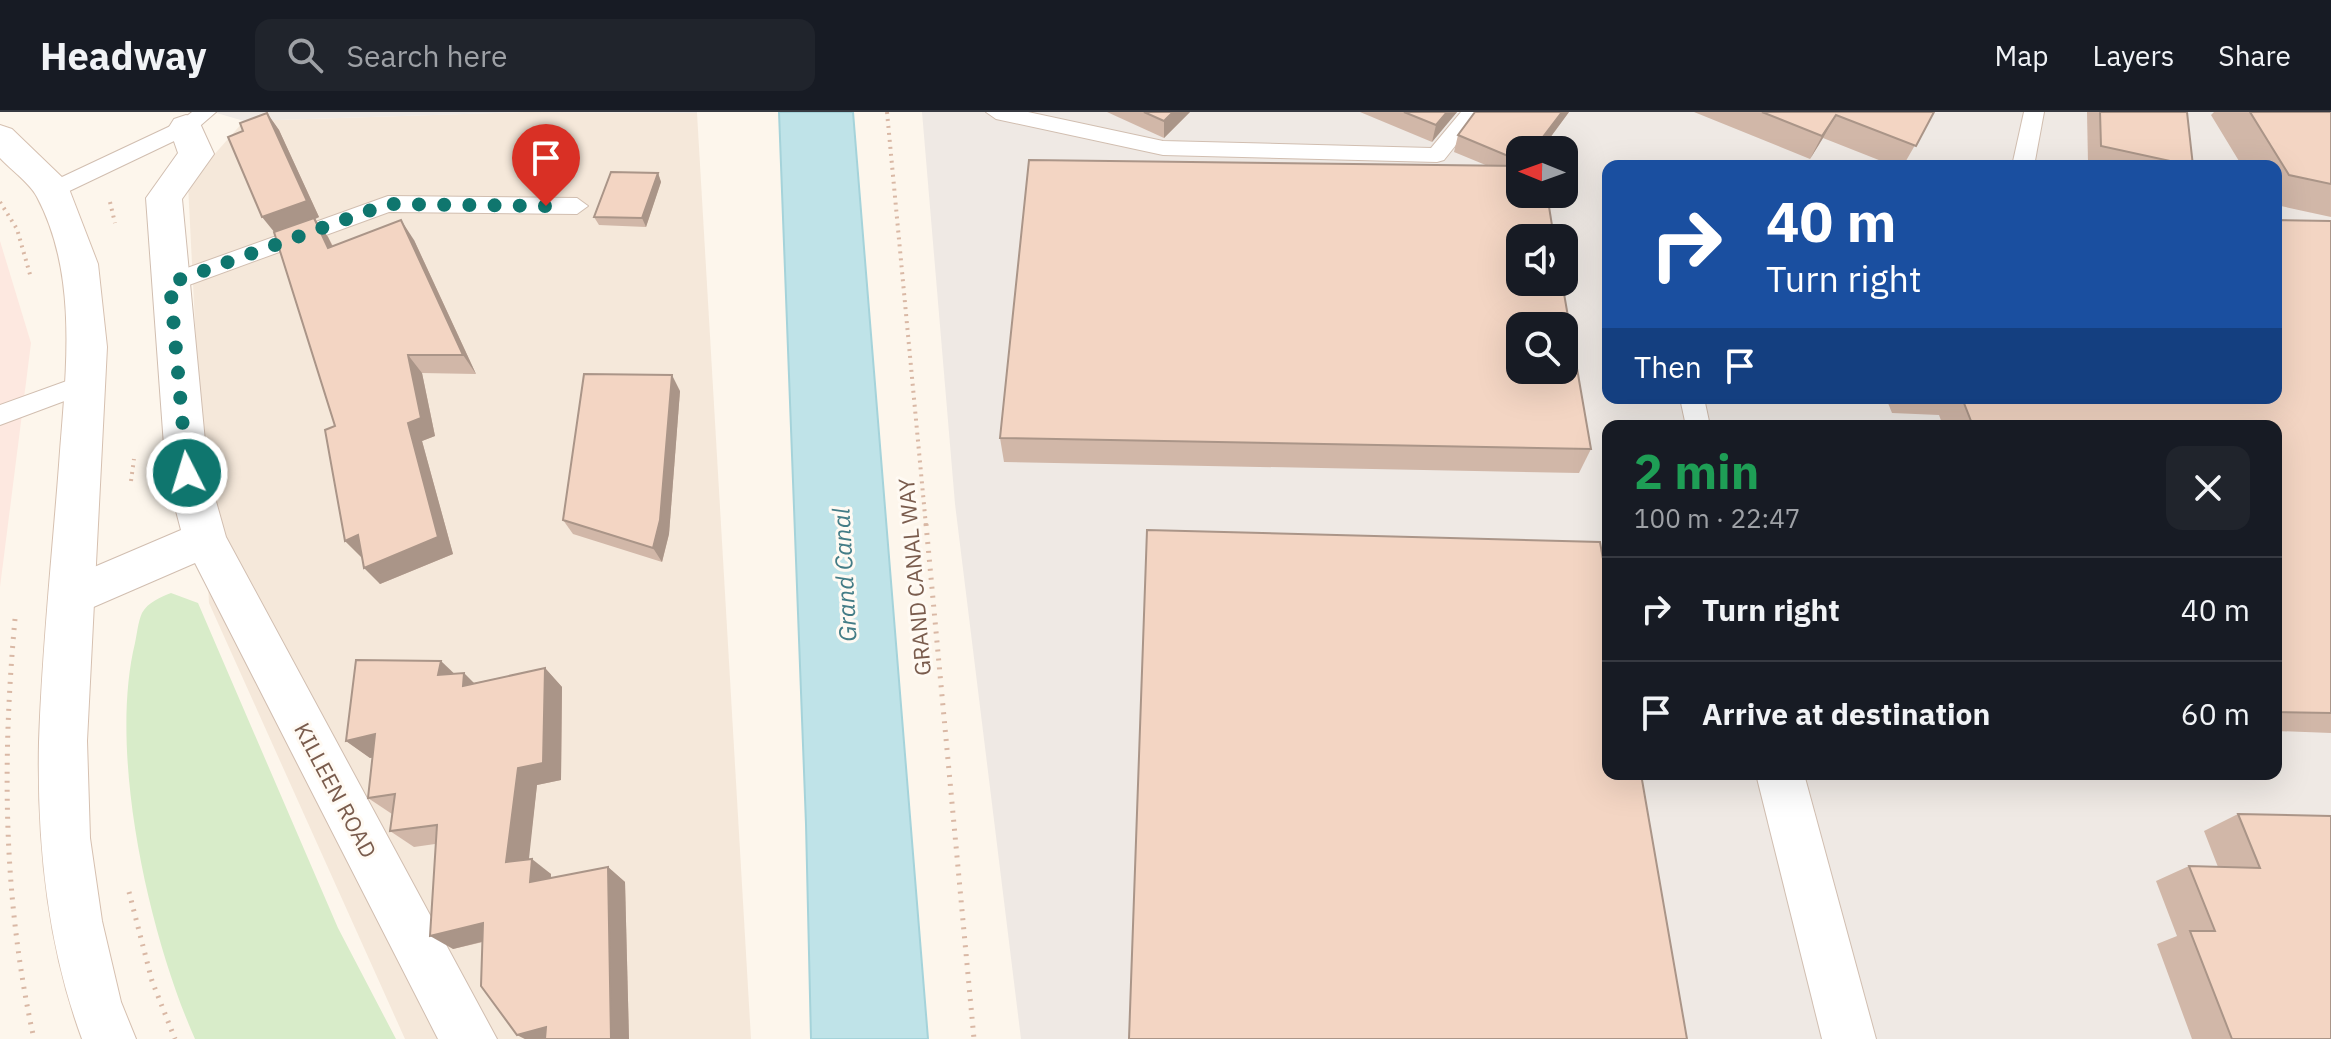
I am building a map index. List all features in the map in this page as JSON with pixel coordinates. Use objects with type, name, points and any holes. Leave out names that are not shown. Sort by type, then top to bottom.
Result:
[{"type":"street","name":"KILLEEN ROAD","points":[[196,119],[196,154],[164,198],[187,473],[205,539],[458,1023],[470,1039]]},
{"type":"street","points":[[0,137],[53,190],[79,264],[87,347],[75,596],[63,741],[65,838],[76,921],[95,1002],[109,1039]]},
{"type":"street","points":[[75,596],[205,539]]},
{"type":"street","points":[[1782,780],[1849,1039]]},
{"type":"lane","points":[[996,112],[1163,148],[1437,155],[1472,112]]},
{"type":"lane","points":[[2024,160],[2034,112]]},
{"type":"lane","points":[[53,190],[196,119]]},
{"type":"lane","points":[[170,283],[388,204],[577,206]]},
{"type":"lane","points":[[0,415],[86,383]]},
{"type":"path","name":"GRAND CANAL WAY","points":[[887,112],[974,1039]]},
{"type":"shaded area","points":[[213,112],[526,112],[244,121]]},
{"type":"shaded area","points":[[526,112],[697,113],[751,1039],[405,1039],[209,603],[188,184],[244,121]]},
{"type":"shaded area","points":[[526,112],[697,112],[697,113]]},
{"type":"shaded area","points":[[922,112],[2331,112],[2331,1039],[1021,1039],[955,504]]},
{"type":"shaded area","points":[[0,241],[31,343],[0,587]]},
{"type":"green space","points":[[171,593],[198,603],[338,928],[396,1039],[195,1039],[162,949],[149,897],[130,790],[127,737],[128,688],[141,617],[151,603]]},
{"type":"water","name":"Grand Canal","points":[[779,112],[853,112],[928,1039],[811,1039],[806,824]]},
{"type":"building","points":[[1144,112],[1173,112],[1164,121]]},
{"type":"building","points":[[1404,112],[1447,112],[1436,125]]},
{"type":"building","points":[[1475,112],[1562,112],[1544,136],[1506,136],[1506,155],[1458,135]]},
{"type":"building","points":[[1762,112],[1934,112],[1916,146],[1836,115],[1822,136]]},
{"type":"building","points":[[2100,112],[2187,112],[2192,160],[2165,160],[2101,146]]},
{"type":"building","points":[[2250,112],[2331,112],[2331,184],[2289,175]]},
{"type":"building","points":[[267,113],[307,201],[262,217],[228,137],[243,131],[240,123]]},
{"type":"building","points":[[1029,160],[1506,166],[1506,208],[1549,208],[1552,224],[1506,224],[1506,296],[1564,296],[1567,312],[1506,312],[1506,384],[1578,384],[1578,374],[1591,449],[1000,438]]},
{"type":"building","points":[[611,172],[658,173],[642,218],[594,217]]},
{"type":"building","points":[[314,218],[328,248],[401,220],[463,355],[408,355],[421,418],[408,423],[438,537],[364,568],[358,535],[345,541],[325,430],[335,426],[274,232]]},
{"type":"building","points":[[2282,220],[2331,221],[2331,713],[2282,712],[2282,420],[1971,420],[1964,404],[2282,404]]},
{"type":"building","points":[[584,374],[672,375],[660,520],[653,548],[563,520]]},
{"type":"building","points":[[1147,530],[1600,542],[1602,780],[1642,780],[1687,1039],[1129,1039]]},
{"type":"building","points":[[356,660],[441,661],[438,675],[464,673],[463,686],[545,668],[543,763],[518,768],[506,862],[532,859],[530,882],[608,867],[611,1039],[545,1039],[546,1027],[517,1035],[481,986],[483,923],[430,936],[437,825],[390,831],[395,794],[368,798],[375,734],[346,741]]},
{"type":"building","points":[[2238,814],[2331,816],[2331,1039],[2232,1039],[2190,931],[2215,931],[2189,866],[2260,868]]},
{"type":"route","points":[[187,473],[170,283],[388,204],[546,206]]}]
